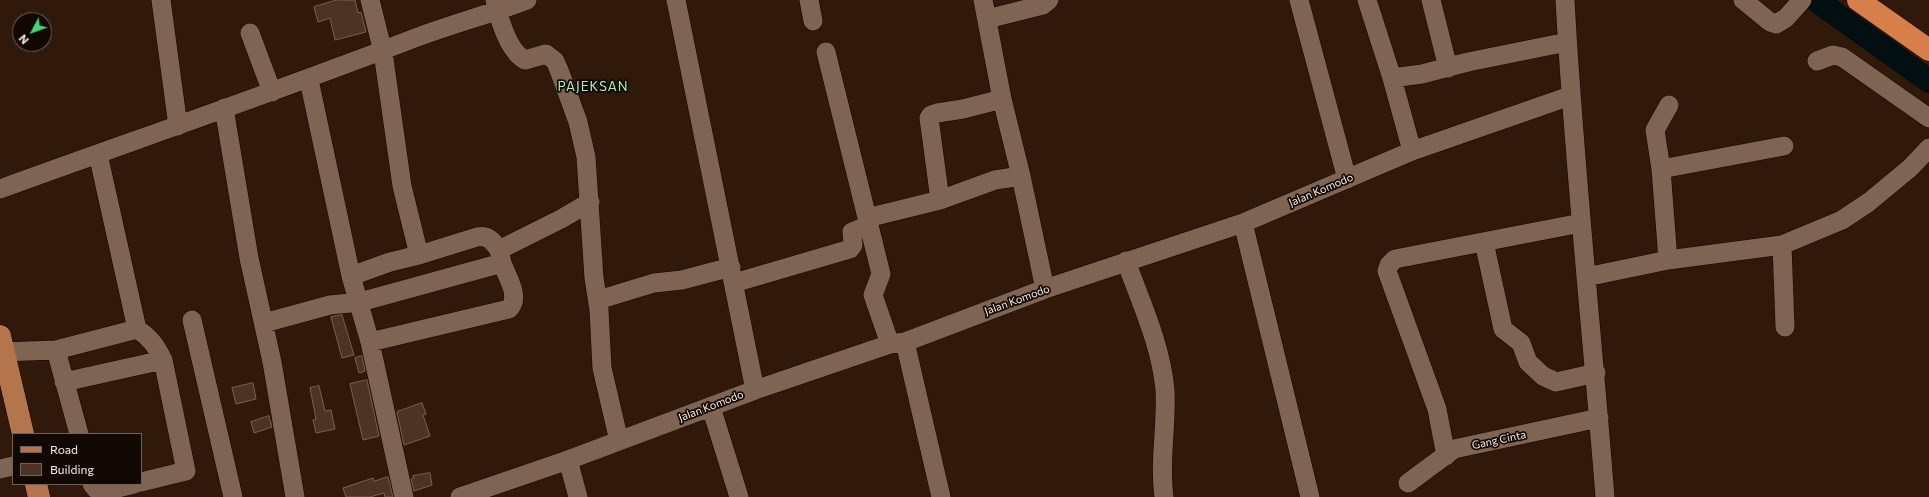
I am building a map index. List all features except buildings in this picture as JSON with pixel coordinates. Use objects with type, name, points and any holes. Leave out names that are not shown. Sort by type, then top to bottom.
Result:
[{"type":"highway","points":[[1858,0],[1929,50]]},
{"type":"main road","points":[[1,347],[23,433]]},
{"type":"main road","points":[[36,485],[39,497]]},
{"type":"street","points":[[161,0],[178,126]]},
{"type":"street","points":[[370,0],[382,52],[397,160],[419,255]]},
{"type":"street","points":[[0,190],[224,108],[308,80],[496,6],[527,0]]},
{"type":"street","points":[[676,0],[755,390]]},
{"type":"street","points":[[809,0],[813,21]]},
{"type":"street","points":[[983,0],[1002,99],[1021,176],[1045,289]]},
{"type":"street","points":[[987,19],[1043,5],[1048,0]]},
{"type":"street","points":[[1299,0],[1347,179]]},
{"type":"street","points":[[1367,0],[1392,78],[1412,151]]},
{"type":"street","points":[[1431,0],[1448,68]]},
{"type":"street","points":[[1565,0],[1570,96],[1596,373],[1605,497]]},
{"type":"street","points":[[1743,0],[1770,22],[1776,24],[1782,22],[1798,5]]},
{"type":"street","points":[[496,6],[506,35],[516,53],[520,57],[525,60],[546,54],[555,61],[581,134],[586,157],[590,202],[593,271],[598,300],[602,368],[619,440]]},
{"type":"street","points":[[250,33],[272,92]]},
{"type":"street","points":[[1392,78],[1448,68],[1468,62],[1567,42]]},
{"type":"street","points":[[826,52],[881,274],[873,295],[898,343],[941,497]]},
{"type":"street","points":[[1817,61],[1833,55],[1842,58],[1929,118]]},
{"type":"street","points":[[308,80],[351,276],[360,302],[370,342],[404,497]]},
{"type":"street","name":"Jalan Komodo","points":[[460,497],[568,460],[755,390],[898,343],[1126,261],[1243,223],[1412,151],[1570,96]]},
{"type":"street","points":[[940,200],[929,118],[937,112],[963,109],[1002,99]]},
{"type":"street","points":[[1668,260],[1661,169],[1655,130],[1669,105]]},
{"type":"street","points":[[224,108],[249,258],[272,362],[295,497]]},
{"type":"street","points":[[1661,169],[1784,146]]},
{"type":"street","points":[[1586,276],[1668,260],[1782,245],[1842,220],[1864,206],[1910,168],[1929,148]]},
{"type":"street","points":[[98,154],[136,329]]},
{"type":"street","points":[[598,300],[654,283],[732,275],[850,249],[854,244],[852,232],[868,222],[940,200],[995,180],[1021,176]]},
{"type":"street","points":[[264,323],[330,306],[360,302],[501,257],[590,202]]},
{"type":"street","points":[[1243,223],[1310,497]]},
{"type":"street","points":[[1446,456],[1437,409],[1388,267],[1395,259],[1581,223]]},
{"type":"street","points":[[351,276],[390,262],[419,255],[457,242],[484,236],[490,239],[501,257],[514,295],[514,302],[509,309],[370,342]]},
{"type":"street","points":[[1484,242],[1503,328],[1521,343],[1528,362],[1543,376],[1556,382],[1596,373]]},
{"type":"street","points":[[1782,245],[1785,327]]},
{"type":"street","points":[[1126,261],[1161,358],[1165,410],[1161,477],[1164,497]]},
{"type":"street","points":[[192,320],[233,497]]},
{"type":"street","points":[[1,347],[56,350],[136,329],[147,335],[163,360],[186,471],[142,482]]},
{"type":"street","points":[[56,350],[79,433]]},
{"type":"street","points":[[64,382],[163,360]]},
{"type":"street","points":[[710,407],[739,497]]},
{"type":"street","name":"Gang Cinta","points":[[1408,483],[1454,449],[1599,418]]},
{"type":"street","points":[[568,460],[578,497]]},
{"type":"street","points":[[0,469],[12,466]]},
{"type":"street","points":[[93,485],[96,489],[102,492],[130,485]]},
{"type":"waterway","points":[[1816,0],[1929,81]]},
{"type":"district","name":"PAJEKSAN","points":[[593,87]]}]
